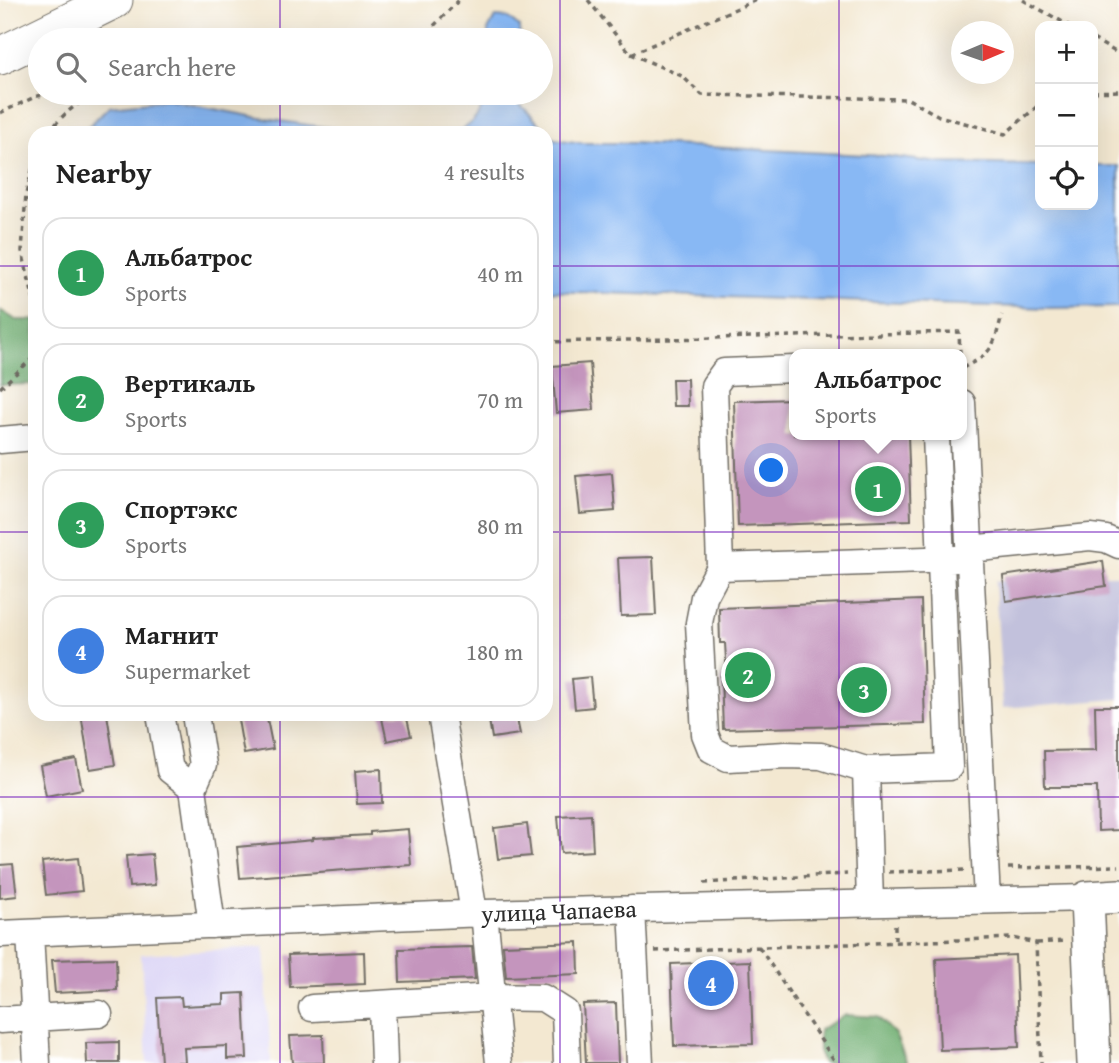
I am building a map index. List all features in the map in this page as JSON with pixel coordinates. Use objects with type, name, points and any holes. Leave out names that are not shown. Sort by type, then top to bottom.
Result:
[{"type":"highway","points":[[56,28],[114,0]]},
{"type":"highway","points":[[0,55],[28,41]]},
{"type":"main road","points":[[1094,1063],[1103,897]]},
{"type":"street","points":[[789,369],[724,372],[714,386],[720,567],[704,597],[699,623],[705,734],[710,749],[727,758],[821,756],[866,770],[949,767],[936,440]]},
{"type":"street","points":[[0,440],[28,438]]},
{"type":"street","points":[[964,440],[987,900]]},
{"type":"street","points":[[720,567],[941,560],[1090,537],[1107,539],[1119,545]]},
{"type":"street","points":[[161,721],[170,770],[192,788]]},
{"type":"street","points":[[196,721],[203,765],[192,788],[212,925]]},
{"type":"street","points":[[442,721],[493,997],[499,1063]]},
{"type":"street","points":[[866,770],[870,903]]},
{"type":"street","name":"улица Чапаева","points":[[0,934],[479,913],[1103,897]]},
{"type":"street","points":[[632,909],[640,1063]]},
{"type":"street","points":[[30,933],[37,1063]]},
{"type":"street","points":[[312,1008],[493,997],[543,998],[565,1012],[567,1063]]},
{"type":"street","points":[[382,1005],[384,1063]]},
{"type":"street","points":[[0,1020],[99,1014]]},
{"type":"path","points":[[432,28],[459,0]]},
{"type":"path","points":[[588,0],[631,54],[682,76],[702,95],[908,99],[939,116],[1005,134],[1035,108]]},
{"type":"path","points":[[631,54],[756,0]]},
{"type":"path","points":[[1023,0],[1061,21]]},
{"type":"path","points":[[1098,42],[1119,54]]},
{"type":"path","points":[[1098,92],[1119,91]]},
{"type":"path","points":[[0,113],[28,100]]},
{"type":"path","points":[[54,126],[58,119],[78,105]]},
{"type":"path","points":[[28,186],[22,251],[28,276]]},
{"type":"path","points":[[967,366],[994,346],[1002,315]]},
{"type":"path","points":[[553,342],[959,332],[960,349]]},
{"type":"path","points":[[0,388],[28,362]]},
{"type":"path","points":[[703,883],[869,873],[1119,866]]},
{"type":"path","points":[[634,952],[1013,938],[1036,943],[1041,1063]]},
{"type":"path","points":[[759,947],[836,1063]]},
{"type":"shaded area","points":[[1103,561],[1105,575],[1119,575],[1119,699],[1003,708],[995,582],[1003,581],[1003,576]]},
{"type":"shaded area","points":[[264,947],[271,1063],[147,1063],[141,954]]},
{"type":"green space","points":[[0,310],[16,320],[28,320],[28,384],[0,385]]},
{"type":"green space","points":[[846,1015],[878,1017],[895,1034],[907,1063],[823,1063],[819,1054],[819,1030]]},
{"type":"water","points":[[495,17],[508,18],[519,28],[489,28]]},
{"type":"water","points":[[193,105],[316,126],[89,126],[109,106]]},
{"type":"water","points":[[482,105],[521,105],[541,126],[467,126],[476,118]]},
{"type":"water","points":[[553,138],[582,143],[886,156],[940,163],[1035,165],[1035,210],[1098,210],[1098,166],[1119,166],[1119,307],[1050,308],[553,291]]},
{"type":"building","points":[[590,363],[594,410],[556,413],[553,366]]},
{"type":"building","points":[[672,379],[687,379],[688,406],[673,406]]},
{"type":"building","points":[[789,399],[789,440],[908,440],[911,520],[738,526],[734,401]]},
{"type":"building","points":[[612,473],[615,511],[580,514],[576,476]]},
{"type":"building","points":[[653,557],[656,615],[621,616],[618,558]]},
{"type":"building","points":[[1103,561],[1106,586],[1006,601],[1003,576]]},
{"type":"building","points":[[921,600],[925,724],[723,729],[721,676],[727,676],[725,643],[720,643],[719,608]]},
{"type":"building","points":[[590,677],[593,707],[575,709],[572,679]]},
{"type":"building","points":[[1095,706],[1119,706],[1119,830],[1098,831],[1097,787],[1045,787],[1044,751],[1096,750]]},
{"type":"building","points":[[82,721],[108,721],[115,765],[90,769]]},
{"type":"building","points":[[238,721],[267,721],[273,749],[244,754]]},
{"type":"building","points":[[383,721],[408,721],[411,736],[387,741]]},
{"type":"building","points":[[489,721],[517,721],[520,734],[492,738]]},
{"type":"building","points":[[76,759],[82,789],[46,796],[40,766]]},
{"type":"building","points":[[381,769],[382,803],[357,804],[355,771]]},
{"type":"building","points":[[591,814],[593,851],[561,853],[558,816]]},
{"type":"building","points":[[527,824],[531,856],[498,859],[494,828]]},
{"type":"building","points":[[408,829],[411,865],[240,878],[237,847]]},
{"type":"building","points":[[152,854],[155,885],[129,887],[126,856]]},
{"type":"building","points":[[78,858],[82,891],[46,895],[42,862]]},
{"type":"building","points":[[13,864],[17,896],[0,898],[0,865]]},
{"type":"building","points":[[578,942],[579,974],[506,977],[503,945]]},
{"type":"building","points":[[472,947],[475,979],[400,982],[399,949]]},
{"type":"building","points":[[364,952],[365,984],[290,987],[288,955]]},
{"type":"building","points":[[1015,955],[1019,1047],[940,1050],[936,959]]},
{"type":"building","points":[[116,958],[117,990],[55,993],[52,960]]},
{"type":"building","points":[[750,961],[753,1044],[674,1046],[671,964]]},
{"type":"building","points":[[244,993],[247,1058],[227,1059],[227,1046],[184,1048],[185,1062],[161,1063],[157,998],[181,997],[182,1006],[224,1004],[224,994]]},
{"type":"building","points":[[616,1003],[618,1063],[586,1063],[583,1004]]},
{"type":"building","points":[[323,1035],[324,1063],[292,1063],[290,1036]]},
{"type":"building","points":[[119,1042],[119,1063],[87,1063],[86,1043]]},
{"type":"place","name":"Альбатрос","points":[[878,489]]},
{"type":"place","name":"Вертикаль","points":[[748,675]]},
{"type":"place","name":"Спортэкс","points":[[864,690]]},
{"type":"place","name":"Магнит","points":[[711,983]]}]
